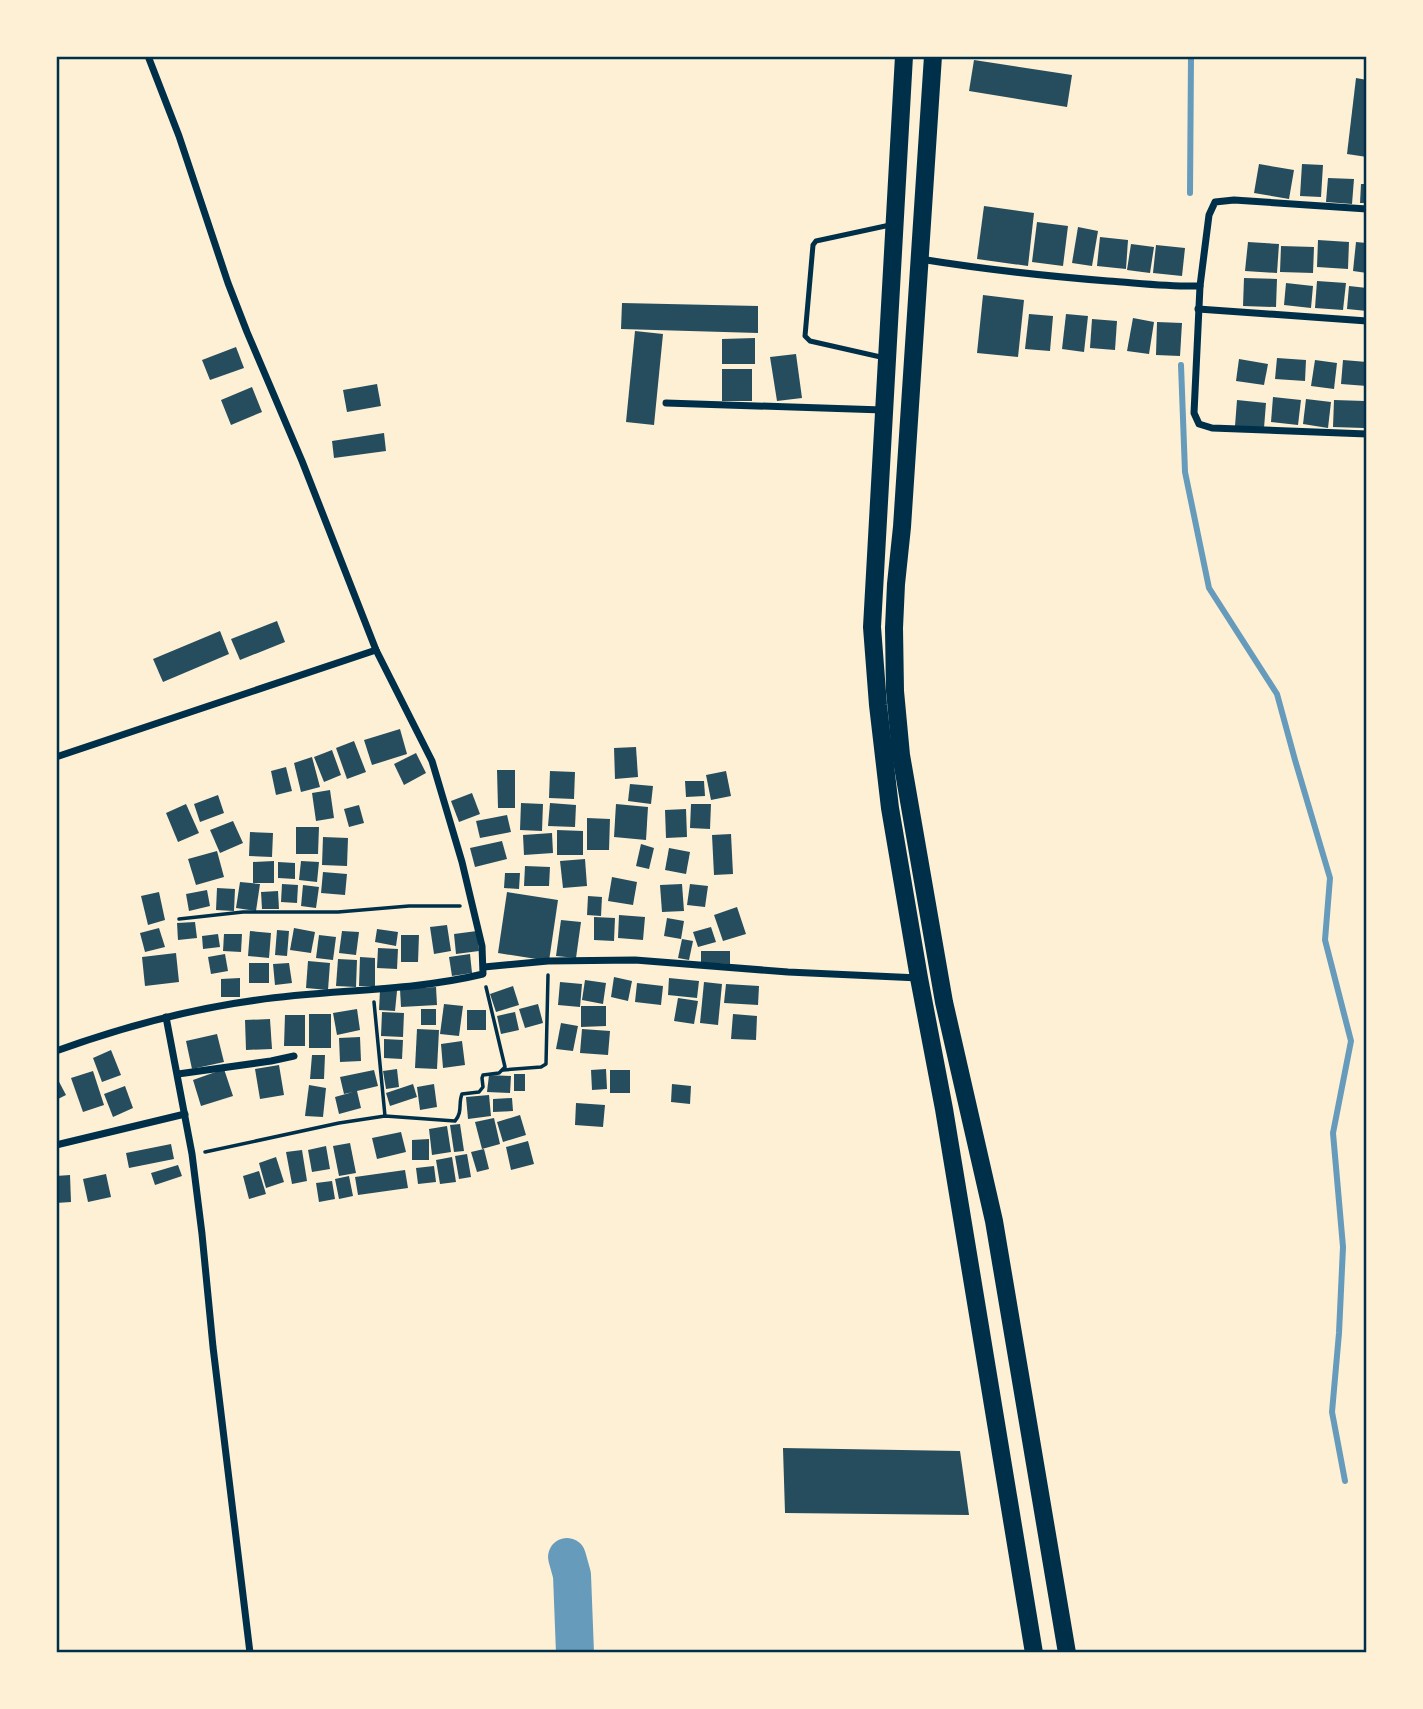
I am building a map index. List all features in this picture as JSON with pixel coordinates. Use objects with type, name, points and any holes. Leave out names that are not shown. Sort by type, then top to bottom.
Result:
[{"type":"highway","points":[[904,56],[872,627],[878,705],[890,808],[944,1109],[1034,1653]]},
{"type":"highway","points":[[933,56],[894,628],[895,691],[901,755],[929,921],[944,1002],[994,1221],[1067,1653]]},
{"type":"highway","points":[[872,627],[894,628]]},
{"type":"street","points":[[148,56],[232,295],[312,485],[376,650],[429,753],[462,862],[483,949],[484,970]]},
{"type":"street","points":[[1367,209],[1234,200],[1215,202],[1209,215],[1200,286],[1194,413],[1199,424],[1212,428],[1367,435]]},
{"type":"street","points":[[919,258],[976,268],[1200,286]]},
{"type":"street","points":[[1198,309],[1367,321]]},
{"type":"street","points":[[666,403],[883,410]]},
{"type":"street","points":[[56,757],[376,650]]},
{"type":"street","points":[[56,1051],[166,1017],[258,1000],[439,983],[484,970],[548,961],[635,960],[919,978]]},
{"type":"street","points":[[166,1017],[192,1154],[250,1653]]},
{"type":"street","points":[[178,1074],[294,1056]]},
{"type":"street","points":[[56,1145],[185,1114]]},
{"type":"lane","points":[[888,359],[810,341],[805,336],[813,245],[816,241],[895,224]]},
{"type":"path","points":[[179,919],[243,912],[338,912],[409,906],[472,906]]},
{"type":"path","points":[[192,1154],[385,1116],[456,1121],[460,1114],[462,1094],[479,1092],[483,1087],[483,1075],[546,1064],[548,961]]},
{"type":"path","points":[[484,970],[505,1066],[503,1070]]},
{"type":"path","points":[[372,990],[385,1116]]},
{"type":"building","points":[[974,60],[1072,75],[1067,107],[969,91]]},
{"type":"building","points":[[1356,78],[1367,80],[1367,157],[1347,154]]},
{"type":"building","points":[[1259,164],[1294,170],[1289,199],[1254,193]]},
{"type":"building","points":[[1302,164],[1323,165],[1321,197],[1300,196]]},
{"type":"building","points":[[1328,178],[1354,179],[1352,204],[1326,202]]},
{"type":"building","points":[[1361,184],[1367,184],[1367,203],[1360,203]]},
{"type":"building","points":[[984,206],[1034,213],[1028,266],[977,259]]},
{"type":"building","points":[[1037,222],[1068,226],[1063,266],[1032,262]]},
{"type":"building","points":[[1078,227],[1098,231],[1092,266],[1072,263]]},
{"type":"building","points":[[1100,237],[1128,240],[1126,269],[1097,266]]},
{"type":"building","points":[[1318,240],[1349,242],[1348,269],[1317,267]]},
{"type":"building","points":[[1248,242],[1279,244],[1277,273],[1245,271]]},
{"type":"building","points":[[1356,242],[1367,243],[1367,273],[1353,271]]},
{"type":"building","points":[[1131,244],[1154,247],[1150,273],[1127,270]]},
{"type":"building","points":[[1156,245],[1185,248],[1182,276],[1153,273]]},
{"type":"building","points":[[1281,246],[1314,247],[1313,273],[1280,272]]},
{"type":"building","points":[[1244,278],[1277,279],[1276,307],[1243,306]]},
{"type":"building","points":[[1317,281],[1346,283],[1343,310],[1315,308]]},
{"type":"building","points":[[1286,283],[1313,286],[1311,308],[1284,305]]},
{"type":"building","points":[[1349,286],[1367,288],[1367,311],[1347,309]]},
{"type":"building","points":[[983,295],[1024,300],[1018,357],[977,353]]},
{"type":"building","points":[[622,303],[758,306],[758,333],[621,329]]},
{"type":"building","points":[[1029,314],[1053,316],[1050,351],[1025,349]]},
{"type":"building","points":[[1066,314],[1088,316],[1084,352],[1062,349]]},
{"type":"building","points":[[1133,318],[1154,322],[1149,354],[1127,351]]},
{"type":"building","points":[[1092,319],[1117,321],[1115,350],[1090,348]]},
{"type":"building","points":[[1157,322],[1182,323],[1180,356],[1156,355]]},
{"type":"building","points":[[635,331],[663,334],[654,425],[626,422]]},
{"type":"building","points":[[755,338],[755,364],[722,364],[722,339]]},
{"type":"building","points":[[236,347],[244,368],[210,380],[202,360]]},
{"type":"building","points":[[796,354],[802,398],[777,401],[770,357]]},
{"type":"building","points":[[1277,358],[1306,360],[1305,381],[1275,379]]},
{"type":"building","points":[[1239,359],[1268,364],[1264,385],[1236,381]]},
{"type":"building","points":[[1315,360],[1337,363],[1334,389],[1311,386]]},
{"type":"building","points":[[1343,360],[1367,362],[1367,386],[1341,384]]},
{"type":"building","points":[[722,369],[752,369],[752,401],[722,401]]},
{"type":"building","points":[[377,384],[381,406],[347,412],[343,390]]},
{"type":"building","points":[[252,387],[262,412],[231,425],[221,400]]},
{"type":"building","points":[[1273,397],[1301,400],[1298,425],[1271,422]]},
{"type":"building","points":[[1306,399],[1331,402],[1328,428],[1303,424]]},
{"type":"building","points":[[1237,400],[1266,403],[1264,428],[1235,426]]},
{"type":"building","points":[[1334,400],[1365,401],[1364,428],[1333,427]]},
{"type":"building","points":[[384,433],[386,451],[334,458],[332,441]]},
{"type":"building","points":[[277,621],[285,642],[240,660],[231,639]]},
{"type":"building","points":[[220,631],[229,654],[163,682],[153,659]]},
{"type":"building","points":[[400,729],[407,754],[372,765],[364,740]]},
{"type":"building","points":[[354,741],[366,772],[347,779],[336,748]]},
{"type":"building","points":[[636,747],[638,777],[615,779],[614,748]]},
{"type":"building","points":[[332,750],[341,775],[324,782],[314,757]]},
{"type":"building","points":[[416,753],[426,773],[404,785],[394,764]]},
{"type":"building","points":[[312,757],[320,787],[301,792],[294,763]]},
{"type":"building","points":[[286,767],[292,791],[276,795],[271,771]]},
{"type":"building","points":[[497,770],[515,770],[515,808],[498,808]]},
{"type":"building","points":[[550,771],[575,772],[574,799],[549,798]]},
{"type":"building","points":[[726,771],[731,796],[711,800],[706,775]]},
{"type":"building","points":[[685,781],[704,781],[705,796],[686,797]]},
{"type":"building","points":[[630,784],[653,786],[651,804],[628,801]]},
{"type":"building","points":[[330,790],[334,818],[316,821],[312,793]]},
{"type":"building","points":[[472,793],[480,814],[459,822],[451,801]]},
{"type":"building","points":[[218,795],[224,813],[200,822],[194,804]]},
{"type":"building","points":[[521,803],[543,804],[542,831],[520,830]]},
{"type":"building","points":[[550,803],[576,805],[575,827],[548,826]]},
{"type":"building","points":[[186,804],[199,833],[178,842],[166,813]]},
{"type":"building","points":[[616,804],[648,807],[646,840],[614,837]]},
{"type":"building","points":[[691,804],[711,804],[710,829],[690,828]]},
{"type":"building","points":[[359,805],[364,823],[349,827],[344,809]]},
{"type":"building","points":[[686,809],[687,837],[666,838],[665,810]]},
{"type":"building","points":[[507,815],[511,832],[480,838],[476,821]]},
{"type":"building","points":[[587,818],[610,819],[609,850],[587,850]]},
{"type":"building","points":[[233,821],[243,843],[220,853],[210,830]]},
{"type":"building","points":[[296,827],[319,827],[318,854],[296,854]]},
{"type":"building","points":[[557,830],[583,831],[583,855],[557,855]]},
{"type":"building","points":[[250,832],[273,833],[272,857],[249,856]]},
{"type":"building","points":[[552,833],[553,853],[524,855],[523,835]]},
{"type":"building","points":[[731,834],[733,874],[714,875],[712,835]]},
{"type":"building","points":[[323,837],[348,838],[347,866],[322,865]]},
{"type":"building","points":[[502,841],[507,859],[475,867],[470,848]]},
{"type":"building","points":[[641,844],[654,848],[649,869],[636,866]]},
{"type":"building","points":[[669,848],[690,852],[686,874],[665,870]]},
{"type":"building","points":[[217,851],[224,877],[196,885],[188,859]]},
{"type":"building","points":[[585,859],[587,886],[563,888],[560,861]]},
{"type":"building","points":[[274,861],[274,883],[253,883],[253,862]]},
{"type":"building","points":[[301,861],[319,862],[317,882],[299,880]]},
{"type":"building","points":[[278,862],[295,863],[295,879],[278,878]]},
{"type":"building","points":[[525,866],[550,867],[549,886],[524,886]]},
{"type":"building","points":[[323,872],[347,874],[345,895],[321,893]]},
{"type":"building","points":[[505,873],[520,873],[519,889],[504,888]]},
{"type":"building","points":[[612,877],[637,882],[633,905],[608,901]]},
{"type":"building","points":[[240,882],[260,884],[256,911],[236,908]]},
{"type":"building","points":[[282,884],[298,885],[297,903],[281,902]]},
{"type":"building","points":[[682,884],[684,911],[662,912],[660,885]]},
{"type":"building","points":[[690,884],[708,886],[705,907],[687,905]]},
{"type":"building","points":[[303,885],[319,887],[316,908],[301,906]]},
{"type":"building","points":[[217,888],[235,889],[234,911],[216,910]]},
{"type":"building","points":[[207,890],[210,906],[189,911],[186,894]]},
{"type":"building","points":[[278,891],[279,909],[262,909],[261,892]]},
{"type":"building","points":[[159,892],[165,920],[148,925],[141,896]]},
{"type":"building","points":[[507,892],[558,900],[549,961],[498,953]]},
{"type":"building","points":[[588,896],[602,897],[601,916],[587,915]]},
{"type":"building","points":[[737,907],[746,934],[723,941],[714,915]]},
{"type":"building","points":[[619,915],[645,917],[643,940],[618,938]]},
{"type":"building","points":[[594,917],[615,918],[614,941],[594,940]]},
{"type":"building","points":[[667,918],[684,921],[681,939],[664,936]]},
{"type":"building","points":[[561,920],[581,922],[576,958],[556,956]]},
{"type":"building","points":[[195,922],[197,938],[178,940],[177,923]]},
{"type":"building","points":[[447,925],[451,951],[434,954],[430,927]]},
{"type":"building","points":[[711,927],[716,942],[698,947],[693,932]]},
{"type":"building","points":[[159,928],[165,947],[145,952],[140,933]]},
{"type":"building","points":[[294,928],[315,932],[311,953],[290,950]]},
{"type":"building","points":[[377,929],[398,932],[396,946],[375,942]]},
{"type":"building","points":[[277,930],[289,931],[287,956],[275,955]]},
{"type":"building","points":[[250,931],[271,933],[269,958],[248,956]]},
{"type":"building","points":[[342,931],[359,932],[356,955],[339,953]]},
{"type":"building","points":[[477,931],[479,951],[456,954],[454,934]]},
{"type":"building","points":[[218,934],[220,947],[203,949],[202,936]]},
{"type":"building","points":[[224,934],[242,934],[241,952],[223,951]]},
{"type":"building","points":[[319,935],[336,937],[333,960],[316,958]]},
{"type":"building","points":[[401,935],[419,935],[418,962],[401,962]]},
{"type":"building","points":[[682,939],[693,941],[689,960],[678,958]]},
{"type":"building","points":[[378,948],[398,949],[397,969],[377,968]]},
{"type":"building","points":[[701,951],[730,951],[730,964],[701,963]]},
{"type":"building","points":[[176,953],[179,982],[145,986],[142,957]]},
{"type":"building","points":[[225,954],[228,971],[211,974],[208,957]]},
{"type":"building","points":[[470,954],[472,973],[452,976],[449,957]]},
{"type":"building","points":[[360,957],[375,958],[375,986],[359,986]]},
{"type":"building","points":[[338,959],[357,960],[356,987],[336,986]]},
{"type":"building","points":[[308,961],[330,963],[328,990],[306,988]]},
{"type":"building","points":[[249,963],[269,963],[269,983],[249,983]]},
{"type":"building","points":[[289,963],[292,983],[275,985],[273,964]]},
{"type":"building","points":[[614,977],[632,981],[628,1001],[611,997]]},
{"type":"building","points":[[240,978],[240,997],[221,997],[221,979]]},
{"type":"building","points":[[669,978],[699,981],[697,998],[668,995]]},
{"type":"building","points":[[585,980],[606,983],[603,1004],[582,1000]]},
{"type":"building","points":[[560,982],[582,984],[580,1007],[558,1005]]},
{"type":"building","points":[[704,982],[722,984],[718,1025],[700,1023]]},
{"type":"building","points":[[637,983],[663,986],[661,1005],[635,1002]]},
{"type":"building","points":[[726,984],[759,986],[758,1005],[724,1003]]},
{"type":"building","points":[[513,986],[519,1005],[496,1012],[490,994]]},
{"type":"building","points":[[436,987],[437,1005],[401,1007],[400,989]]},
{"type":"building","points":[[380,990],[397,991],[395,1011],[379,1010]]},
{"type":"building","points":[[678,998],[698,1001],[694,1024],[674,1021]]},
{"type":"building","points":[[444,1004],[463,1006],[459,1036],[440,1034]]},
{"type":"building","points":[[538,1004],[543,1023],[525,1028],[519,1009]]},
{"type":"building","points":[[581,1006],[606,1006],[606,1026],[581,1027]]},
{"type":"building","points":[[357,1009],[360,1030],[337,1035],[333,1013]]},
{"type":"building","points":[[421,1009],[436,1009],[436,1025],[421,1025]]},
{"type":"building","points":[[467,1010],[486,1010],[486,1030],[467,1030]]},
{"type":"building","points":[[382,1012],[404,1013],[403,1037],[381,1036]]},
{"type":"building","points":[[515,1012],[519,1030],[501,1034],[497,1016]]},
{"type":"building","points":[[309,1014],[331,1014],[331,1048],[309,1048]]},
{"type":"building","points":[[733,1014],[757,1016],[756,1040],[731,1039]]},
{"type":"building","points":[[285,1015],[305,1015],[305,1046],[284,1046]]},
{"type":"building","points":[[270,1019],[272,1049],[246,1050],[245,1020]]},
{"type":"building","points":[[561,1023],[578,1026],[573,1051],[556,1049]]},
{"type":"building","points":[[417,1029],[439,1030],[437,1069],[415,1068]]},
{"type":"building","points":[[582,1029],[610,1031],[608,1055],[580,1053]]},
{"type":"building","points":[[217,1034],[224,1062],[192,1069],[186,1041]]},
{"type":"building","points":[[360,1037],[361,1061],[340,1062],[339,1038]]},
{"type":"building","points":[[384,1039],[403,1040],[402,1059],[384,1058]]},
{"type":"building","points":[[462,1041],[465,1065],[443,1068],[441,1044]]},
{"type":"building","points":[[111,1050],[121,1075],[102,1082],[93,1058]]},
{"type":"building","points":[[312,1055],[325,1055],[324,1079],[310,1079]]},
{"type":"building","points":[[279,1065],[284,1095],[260,1099],[255,1069]]},
{"type":"building","points":[[224,1069],[233,1096],[201,1106],[193,1080]]},
{"type":"building","points":[[397,1069],[399,1087],[386,1089],[383,1071]]},
{"type":"building","points":[[606,1069],[607,1089],[592,1090],[591,1070]]},
{"type":"building","points":[[374,1070],[378,1086],[357,1091],[361,1108],[339,1114],[335,1097],[353,1092],[344,1094],[340,1077]]},
{"type":"building","points":[[610,1070],[630,1070],[630,1093],[610,1093]]},
{"type":"building","points":[[93,1071],[104,1105],[83,1112],[71,1078]]},
{"type":"building","points":[[514,1074],[525,1074],[525,1091],[514,1091]]},
{"type":"building","points":[[489,1075],[511,1076],[510,1093],[487,1092]]},
{"type":"building","points":[[56,1076],[66,1095],[56,1100]]},
{"type":"building","points":[[413,1084],[417,1097],[390,1106],[386,1093]]},
{"type":"building","points":[[434,1084],[437,1107],[420,1110],[417,1087]]},
{"type":"building","points":[[672,1084],[691,1086],[690,1104],[671,1102]]},
{"type":"building","points":[[309,1085],[326,1088],[323,1117],[305,1116]]},
{"type":"building","points":[[125,1086],[133,1108],[113,1117],[104,1094]]},
{"type":"building","points":[[489,1095],[491,1116],[468,1119],[466,1097]]},
{"type":"building","points":[[512,1098],[513,1111],[493,1112],[493,1099]]},
{"type":"building","points":[[576,1103],[605,1105],[603,1127],[575,1125]]},
{"type":"building","points":[[520,1115],[526,1135],[503,1142],[497,1122]]},
{"type":"building","points":[[494,1118],[500,1144],[482,1149],[475,1122]]},
{"type":"building","points":[[460,1124],[464,1151],[454,1152],[450,1125]]},
{"type":"building","points":[[447,1126],[451,1152],[432,1155],[429,1129]]},
{"type":"building","points":[[401,1132],[406,1152],[377,1159],[372,1138]]},
{"type":"building","points":[[429,1139],[429,1160],[412,1160],[412,1140]]},
{"type":"building","points":[[528,1141],[534,1164],[511,1170],[506,1147]]},
{"type":"building","points":[[350,1143],[356,1173],[339,1176],[333,1146]]},
{"type":"building","points":[[171,1144],[174,1159],[129,1168],[126,1153]]},
{"type":"building","points":[[326,1146],[330,1169],[312,1172],[308,1150]]},
{"type":"building","points":[[484,1149],[489,1169],[477,1172],[471,1152]]},
{"type":"building","points":[[302,1150],[307,1181],[292,1184],[286,1152]]},
{"type":"building","points":[[467,1154],[471,1177],[459,1179],[455,1156]]},
{"type":"building","points":[[276,1157],[284,1182],[266,1188],[259,1163]]},
{"type":"building","points":[[452,1157],[456,1182],[440,1184],[436,1160]]},
{"type":"building","points":[[178,1165],[182,1176],[155,1185],[151,1173]]},
{"type":"building","points":[[434,1166],[436,1182],[418,1184],[416,1168]]},
{"type":"building","points":[[405,1170],[408,1188],[358,1195],[355,1177]]},
{"type":"building","points":[[259,1171],[266,1194],[249,1199],[243,1176]]},
{"type":"building","points":[[106,1174],[111,1197],[88,1202],[83,1179]]},
{"type":"building","points":[[70,1175],[71,1202],[56,1203],[56,1176]]},
{"type":"building","points":[[349,1176],[353,1196],[339,1199],[335,1179]]},
{"type":"building","points":[[332,1181],[335,1199],[319,1202],[316,1183]]},
{"type":"building","points":[[783,1448],[960,1451],[969,1515],[785,1513]]},
{"type":"waterway","points":[[1190,193],[1191,56]]},
{"type":"waterway","points":[[1181,365],[1185,472],[1209,588],[1277,694],[1330,878],[1325,940],[1351,1041],[1333,1133],[1343,1247],[1332,1412],[1345,1481]]},
{"type":"waterway","points":[[567,1557],[572,1575],[575,1653]]}]
